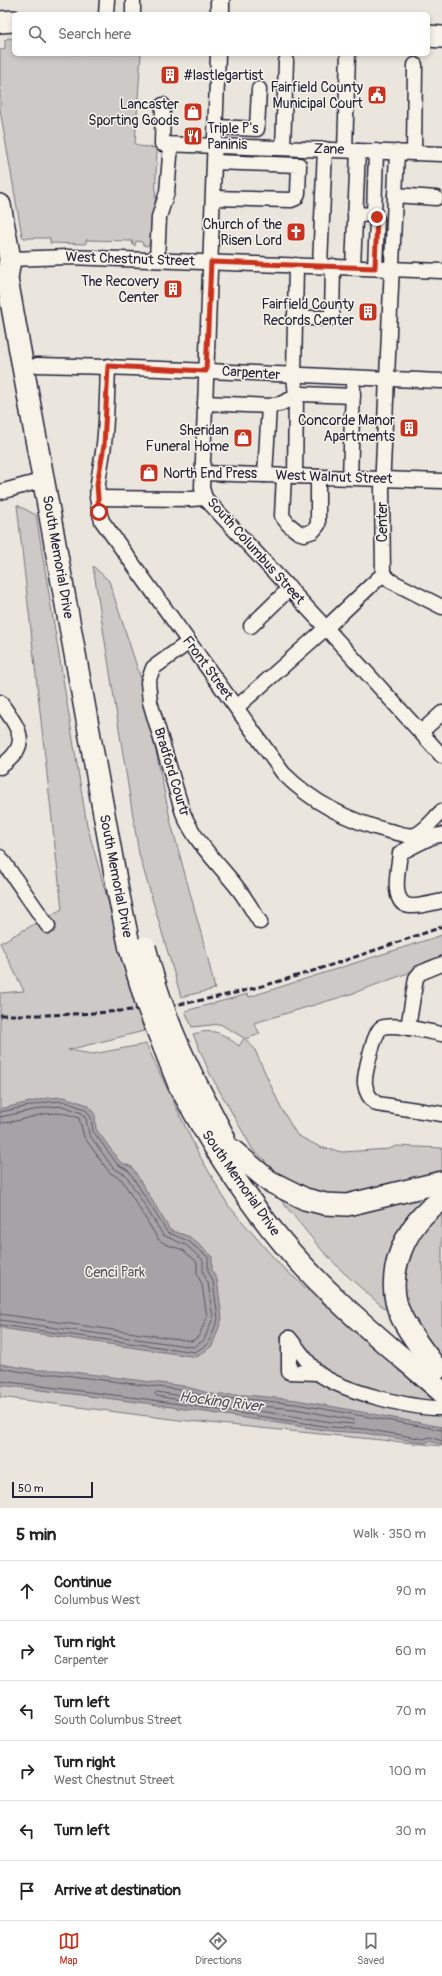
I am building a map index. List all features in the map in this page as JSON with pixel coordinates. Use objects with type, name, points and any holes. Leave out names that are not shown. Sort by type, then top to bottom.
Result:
[{"type":"highway","points":[[0,22],[12,21]]},
{"type":"highway","points":[[430,36],[442,37]]},
{"type":"highway","name":"South Memorial Drive","points":[[0,205],[10,258],[7,279],[118,891],[138,948]]},
{"type":"highway","name":"South Memorial Drive","points":[[10,258],[21,277],[131,890],[146,1002],[187,1083],[264,1197],[294,1235],[322,1265],[437,1379]]},
{"type":"highway","name":"South Memorial Drive","points":[[187,1083],[205,1134],[235,1180],[284,1244],[317,1280],[353,1314],[437,1379]]},
{"type":"highway","points":[[232,1150],[269,1181],[305,1199],[325,1204],[347,1205],[442,1182]]},
{"type":"highway","points":[[437,1379],[400,1315],[396,1297],[395,1277],[401,1249],[409,1233],[431,1206],[442,1200]]},
{"type":"main road","points":[[220,0],[220,12]]},
{"type":"street","points":[[106,12],[107,0]]},
{"type":"street","points":[[133,0],[133,12]]},
{"type":"street","name":"South Columbus Street","points":[[218,56],[217,127],[202,488],[205,498],[290,588],[442,756]]},
{"type":"street","points":[[348,56],[355,214],[353,267]]},
{"type":"street","points":[[283,148],[286,61]]},
{"type":"street","points":[[414,153],[415,65]]},
{"type":"street","points":[[217,127],[257,129],[259,89]]},
{"type":"street","points":[[157,260],[159,217],[167,192],[172,145],[162,144],[163,105]]},
{"type":"street","name":"Zane","points":[[172,145],[442,154]]},
{"type":"street","points":[[294,318],[332,318],[327,266],[325,150]]},
{"type":"street","points":[[375,268],[377,218],[374,215],[376,151]]},
{"type":"street","name":"Center","points":[[383,574],[383,478],[397,152]]},
{"type":"street","points":[[214,198],[293,200],[298,196],[299,171],[215,164]]},
{"type":"street","points":[[395,195],[436,198]]},
{"type":"street","points":[[355,214],[374,215]]},
{"type":"street","name":"West Chestnut Street","points":[[10,258],[53,256],[442,270]]},
{"type":"street","points":[[296,265],[294,318],[294,376],[296,396],[290,476],[282,516],[295,530],[304,534],[313,531],[318,525],[318,477]]},
{"type":"street","name":"Carpenter","points":[[37,365],[108,366],[294,376],[442,381]]},
{"type":"street","name":"Front Street","points":[[108,366],[105,434],[99,468],[97,498],[99,512],[106,528],[283,772],[298,788],[320,804],[348,819],[384,829],[414,835],[419,833],[442,811]]},
{"type":"street","points":[[350,477],[354,378]]},
{"type":"street","points":[[205,403],[269,406],[280,404],[302,394],[353,396]]},
{"type":"street","points":[[265,475],[269,406]]},
{"type":"street","name":"West Walnut Street","points":[[203,473],[442,481]]},
{"type":"street","points":[[0,492],[44,480]]},
{"type":"street","points":[[97,498],[205,498]]},
{"type":"street","points":[[237,707],[326,628],[383,574],[391,581],[442,607]]},
{"type":"street","points":[[251,626],[290,588]]},
{"type":"street","name":"Bradford Courtr","points":[[189,642],[153,668],[148,682],[150,702],[188,826],[199,843],[236,887],[260,922]]},
{"type":"street","points":[[0,702],[14,722],[21,737],[19,749],[14,756],[0,767]]},
{"type":"street","points":[[421,732],[442,713]]},
{"type":"street","points":[[442,835],[434,835],[423,843],[400,853],[397,891],[399,899],[404,904],[411,906],[442,901]]},
{"type":"street","points":[[0,857],[48,926]]},
{"type":"street","points":[[408,1028],[416,978],[420,973],[442,964]]},
{"type":"street","points":[[442,1034],[386,1026],[377,1032],[365,1083],[370,1099],[377,1104],[442,1114]]},
{"type":"street","points":[[318,1373],[334,1382],[382,1399],[429,1408],[442,1408]]},
{"type":"green space","points":[[8,38],[12,39],[12,56],[141,56],[135,144],[139,146],[157,148],[155,206],[150,242],[148,246],[143,245],[142,242],[136,241],[135,246],[133,245],[132,241],[86,240],[86,244],[50,243],[50,238],[24,238],[22,236],[0,110],[0,50],[5,49],[5,40]]},
{"type":"green space","name":"Cenci Park","points":[[17,505],[36,515],[87,825],[144,1031],[68,1050],[93,1054],[146,1044],[197,1151],[228,1205],[279,1264],[440,1406],[442,1413],[442,1446],[179,1420],[0,1397],[0,993],[24,991],[0,943],[62,909]]},
{"type":"green space","points":[[93,566],[109,581],[140,676],[171,823],[215,989],[181,997],[139,854]]},
{"type":"green space","points":[[442,935],[442,956],[425,962],[408,973],[351,994],[254,1023],[260,1034],[245,1039],[254,1048],[281,1108],[297,1135],[320,1147],[342,1152],[389,1149],[396,1146],[442,1148],[442,1177],[332,1198],[285,1181],[264,1165],[265,1160],[253,1150],[210,1074],[193,1034],[201,1032],[218,1033],[239,1046],[244,1038],[220,1024],[192,1027],[185,1011],[248,994],[249,997]]},
{"type":"green space","points":[[270,1187],[294,1200],[442,1188],[410,1219],[392,1315],[344,1273],[320,1248]]},
{"type":"green space","points":[[442,1208],[442,1359],[413,1323],[404,1298],[404,1265],[425,1223]]},
{"type":"water","points":[[64,1097],[88,1105],[95,1115],[96,1129],[120,1162],[132,1167],[170,1230],[190,1237],[212,1256],[212,1270],[217,1279],[222,1319],[212,1346],[197,1357],[0,1328],[0,1109],[47,1098]]},
{"type":"water","name":"Hocking River","points":[[0,1364],[36,1370],[57,1370],[183,1386],[216,1395],[246,1395],[297,1400],[442,1427],[442,1445],[430,1441],[425,1443],[364,1433],[331,1431],[145,1403],[0,1385]]},
{"type":"railway","points":[[0,1015],[122,1011],[153,1008],[213,998],[294,977],[442,927]]},
{"type":"place","name":"#lastlegartist","points":[[170,75]]},
{"type":"place","name":"Fairfield County Municipal Court","points":[[377,95]]},
{"type":"place","name":"Lancaster Sporting Goods","points":[[193,112]]},
{"type":"place","name":"Triple P's Paninis","points":[[193,136]]},
{"type":"place","name":"Church of the Risen Lord","points":[[296,232]]},
{"type":"place","name":"The Recovery Center","points":[[173,289]]},
{"type":"place","name":"Fairfield County Records Center","points":[[368,312]]},
{"type":"place","name":"Concorde Manor Apartments","points":[[409,428]]},
{"type":"place","name":"Sheridan Funeral Home","points":[[243,438]]},
{"type":"place","name":"North End Press","points":[[149,473]]},
{"type":"route","points":[[99,512],[97,484],[104,446],[108,366],[206,371],[211,262],[375,268],[377,217]]}]
